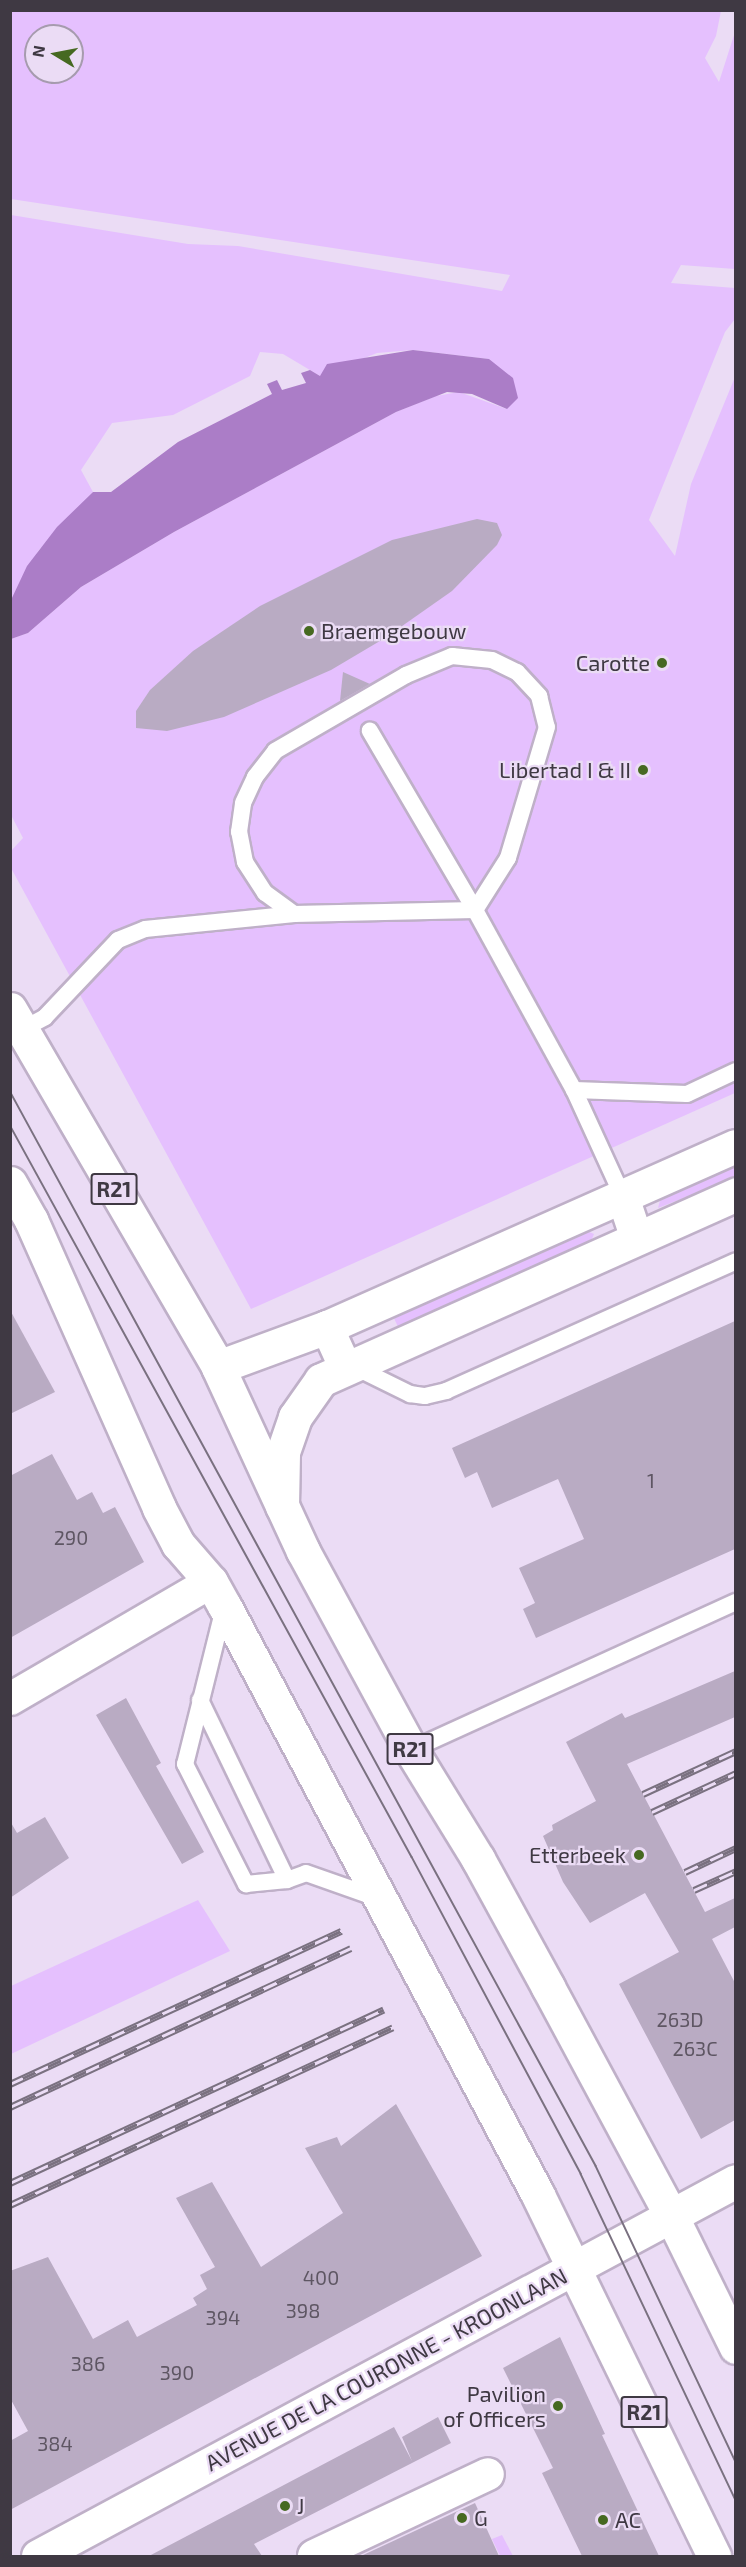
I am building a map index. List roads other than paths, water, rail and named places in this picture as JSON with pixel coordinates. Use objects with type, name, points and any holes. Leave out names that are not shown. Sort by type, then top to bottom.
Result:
[{"type":"main road","name":"R21","points":[[16,1019],[218,1367],[282,1506],[411,1750],[478,1859],[671,2216],[735,2347]]},
{"type":"main road","points":[[218,1367],[327,1327],[735,1146]]},
{"type":"main road","name":"R21","points":[[10,1183],[40,1240],[159,1508],[178,1544],[218,1594],[574,2267],[714,2556]]},
{"type":"main road","points":[[282,1506],[283,1452],[295,1417],[321,1380],[735,1194]]},
{"type":"main road","name":"AVENUE DE LA COURONNE - KROONLAAN","points":[[38,2556],[735,2181]]},
{"type":"street","points":[[623,1197],[637,1239]]},
{"type":"street","points":[[327,1327],[349,1367]]},
{"type":"street","points":[[10,1700],[218,1594]]},
{"type":"street","points":[[314,2556],[488,2474]]},
{"type":"lane","points":[[294,914],[265,893],[245,862],[239,832],[243,803],[255,777],[275,751],[406,675],[452,656],[492,660],[517,672],[539,696],[547,727],[508,858],[475,910]]},
{"type":"lane","points":[[370,731],[475,910],[574,1090],[623,1197]]},
{"type":"lane","points":[[16,1019],[45,1017],[118,940],[145,929],[294,914],[475,910]]},
{"type":"lane","points":[[574,1090],[687,1094],[735,1071]]},
{"type":"lane","points":[[349,1367],[410,1394],[425,1396],[446,1391],[735,1261]]},
{"type":"lane","points":[[218,1594],[200,1700],[185,1764],[246,1884],[288,1880],[306,1873],[378,1898]]},
{"type":"lane","points":[[411,1750],[735,1602]]},
{"type":"lane","points":[[200,1700],[288,1880]]},
{"type":"tram line","points":[[10,1091],[596,2166],[736,2462]]},
{"type":"tram line","points":[[10,1125],[412,1857],[581,2174],[736,2500]]},
{"type":"railway","points":[[643,1794],[736,1751]]},
{"type":"railway","points":[[652,1812],[736,1773]]},
{"type":"railway","points":[[685,1872],[736,1848]]},
{"type":"railway","points":[[694,1890],[736,1871]]},
{"type":"railway","points":[[10,2084],[341,1931]]},
{"type":"railway","points":[[10,2107],[351,1948]]},
{"type":"railway","points":[[10,2183],[384,2009]]},
{"type":"railway","points":[[10,2205],[393,2027]]},
{"type":"place","name":"Braemgebouw","points":[[309,631]]},
{"type":"place","name":"Carotte","points":[[662,663]]},
{"type":"place","name":"Libertad I & II","points":[[643,770]]},
{"type":"place","name":"Etterbeek","points":[[639,1855]]},
{"type":"place","name":"Pavilion of Officers","points":[[558,2406]]},
{"type":"place","name":"J","points":[[285,2506]]},
{"type":"place","name":"G","points":[[462,2518]]},
{"type":"place","name":"AC","points":[[603,2520]]}]
